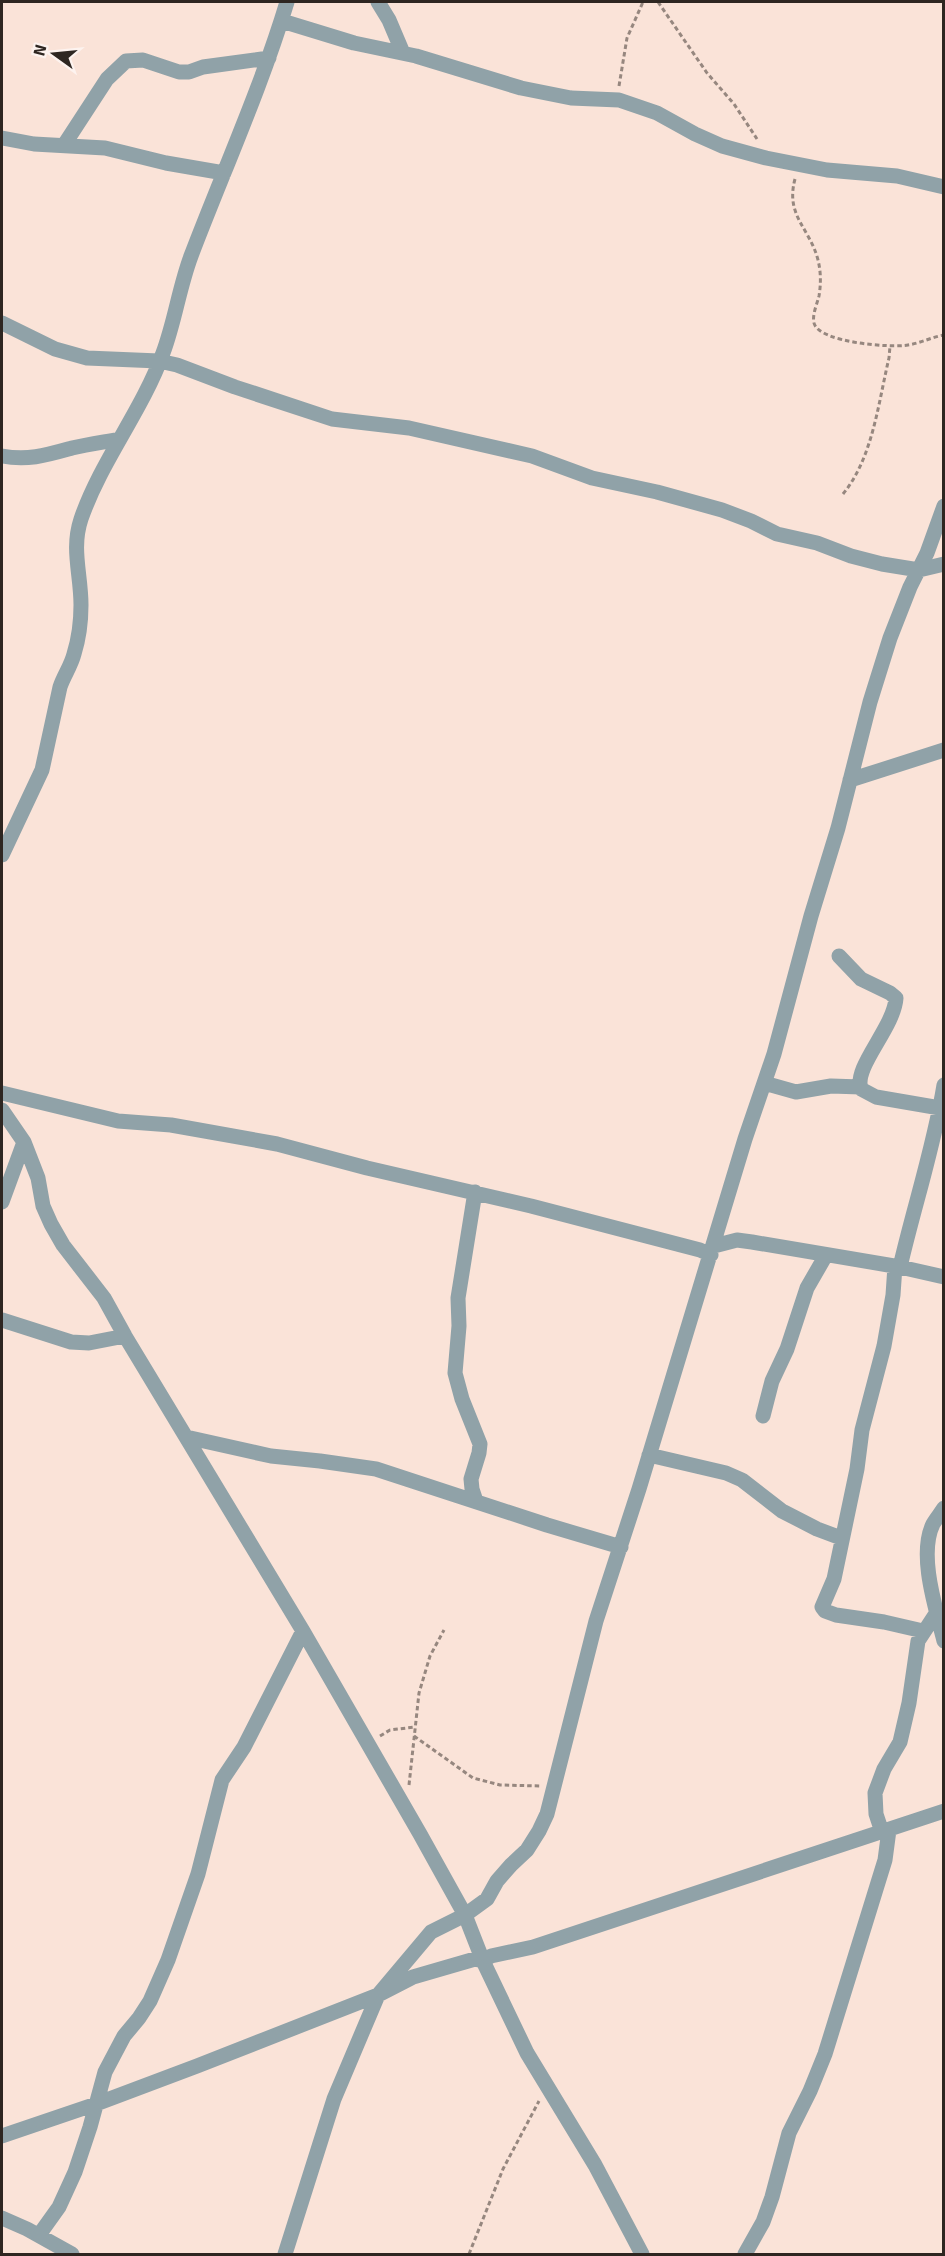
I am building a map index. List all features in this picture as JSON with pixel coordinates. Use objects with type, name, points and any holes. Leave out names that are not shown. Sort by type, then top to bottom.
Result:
[{"type":"street","points":[[2,855],[42,770],[60,687],[78,638],[81,605],[76,536],[90,497],[159,361],[190,258],[269,58],[287,2]]},
{"type":"street","points":[[378,2],[389,20],[403,54]]},
{"type":"street","points":[[282,21],[354,43],[403,54],[544,93],[571,98],[619,100],[657,113],[722,147],[772,160],[804,166],[897,176],[944,187]]},
{"type":"street","points":[[64,145],[107,79],[126,61],[143,60],[179,72],[189,72],[203,66],[269,58]]},
{"type":"street","points":[[2,138],[20,143],[105,148],[166,163],[224,173]]},
{"type":"street","points":[[2,323],[55,349],[87,358],[159,361],[177,365],[317,415],[349,423],[410,428],[532,456],[592,478],[657,492],[722,510],[777,534],[817,543],[882,564],[919,570],[944,564]]},
{"type":"street","points":[[2,456],[34,459],[72,448],[120,439]]},
{"type":"street","points":[[285,2254],[334,2099],[378,1995],[431,1932],[465,1915],[487,1899],[497,1881],[527,1850],[547,1814],[597,1621],[764,1083],[870,702],[890,638],[927,554],[944,506]]},
{"type":"street","points":[[850,780],[944,750]]},
{"type":"street","points":[[839,956],[861,979],[896,998],[890,1022],[860,1076],[861,1087],[867,1094],[876,1097],[941,1110]]},
{"type":"street","points":[[764,1083],[796,1092],[831,1086],[861,1087]]},
{"type":"street","points":[[923,1632],[884,1622],[836,1615],[823,1609],[834,1579],[857,1469],[862,1430],[884,1346],[897,1266],[941,1110],[944,1085]]},
{"type":"street","points":[[2,1093],[118,1121],[171,1125],[248,1138],[475,1192],[700,1250],[712,1250],[737,1240],[897,1266],[944,1277]]},
{"type":"street","points":[[2,1110],[24,1142],[38,1178],[43,1206],[51,1224],[63,1245],[104,1298],[124,1336],[303,1630],[405,1807],[465,1915],[483,1961],[527,2053],[595,2165],[642,2254]]},
{"type":"street","points":[[2,1202],[24,1142]]},
{"type":"street","points":[[475,1192],[458,1298],[459,1326],[455,1373],[462,1399],[480,1444],[471,1479],[476,1501]]},
{"type":"street","points":[[763,1416],[772,1381],[787,1348],[807,1288],[826,1255]]},
{"type":"street","points":[[2,1320],[71,1342],[89,1343],[124,1336]]},
{"type":"street","points":[[186,1437],[271,1456],[376,1469],[547,1525],[621,1546]]},
{"type":"street","points":[[649,1455],[726,1473],[742,1480],[782,1511],[817,1529],[841,1538]]},
{"type":"street","points":[[944,1508],[933,1525],[928,1541],[927,1559],[944,1641]]},
{"type":"street","points":[[745,2254],[763,2222],[789,2133],[825,2054],[885,1860],[886,1831],[876,1814],[876,1793],[884,1768],[900,1742],[909,1703],[918,1641],[937,1612]]},
{"type":"street","points":[[39,2235],[65,2196],[90,2127],[105,2072],[124,2036],[150,2001],[168,1960],[198,1874],[222,1780],[243,1747],[303,1630]]},
{"type":"street","points":[[2,2136],[96,2104],[378,1995],[413,1977],[475,1959],[483,1961],[491,1956],[533,1947],[944,1811]]},
{"type":"street","points":[[2,2218],[39,2235],[72,2254]]},
{"type":"path","points":[[619,100],[623,50],[643,2]]},
{"type":"path","points":[[658,2],[707,73],[734,104],[772,160]]},
{"type":"path","points":[[804,166],[795,179],[792,196],[798,222],[814,246],[821,274],[814,323],[817,329],[835,338],[890,346],[908,346],[944,335]]},
{"type":"path","points":[[843,494],[856,477],[866,454],[890,346]]},
{"type":"path","points":[[405,1807],[411,1771],[416,1705],[421,1682],[430,1656],[444,1630]]},
{"type":"path","points":[[368,1743],[390,1730],[415,1727]]},
{"type":"path","points":[[414,1736],[473,1778],[500,1785],[538,1785],[553,1790]]},
{"type":"path","points":[[469,2254],[503,2169],[530,2115],[548,2088]]}]
